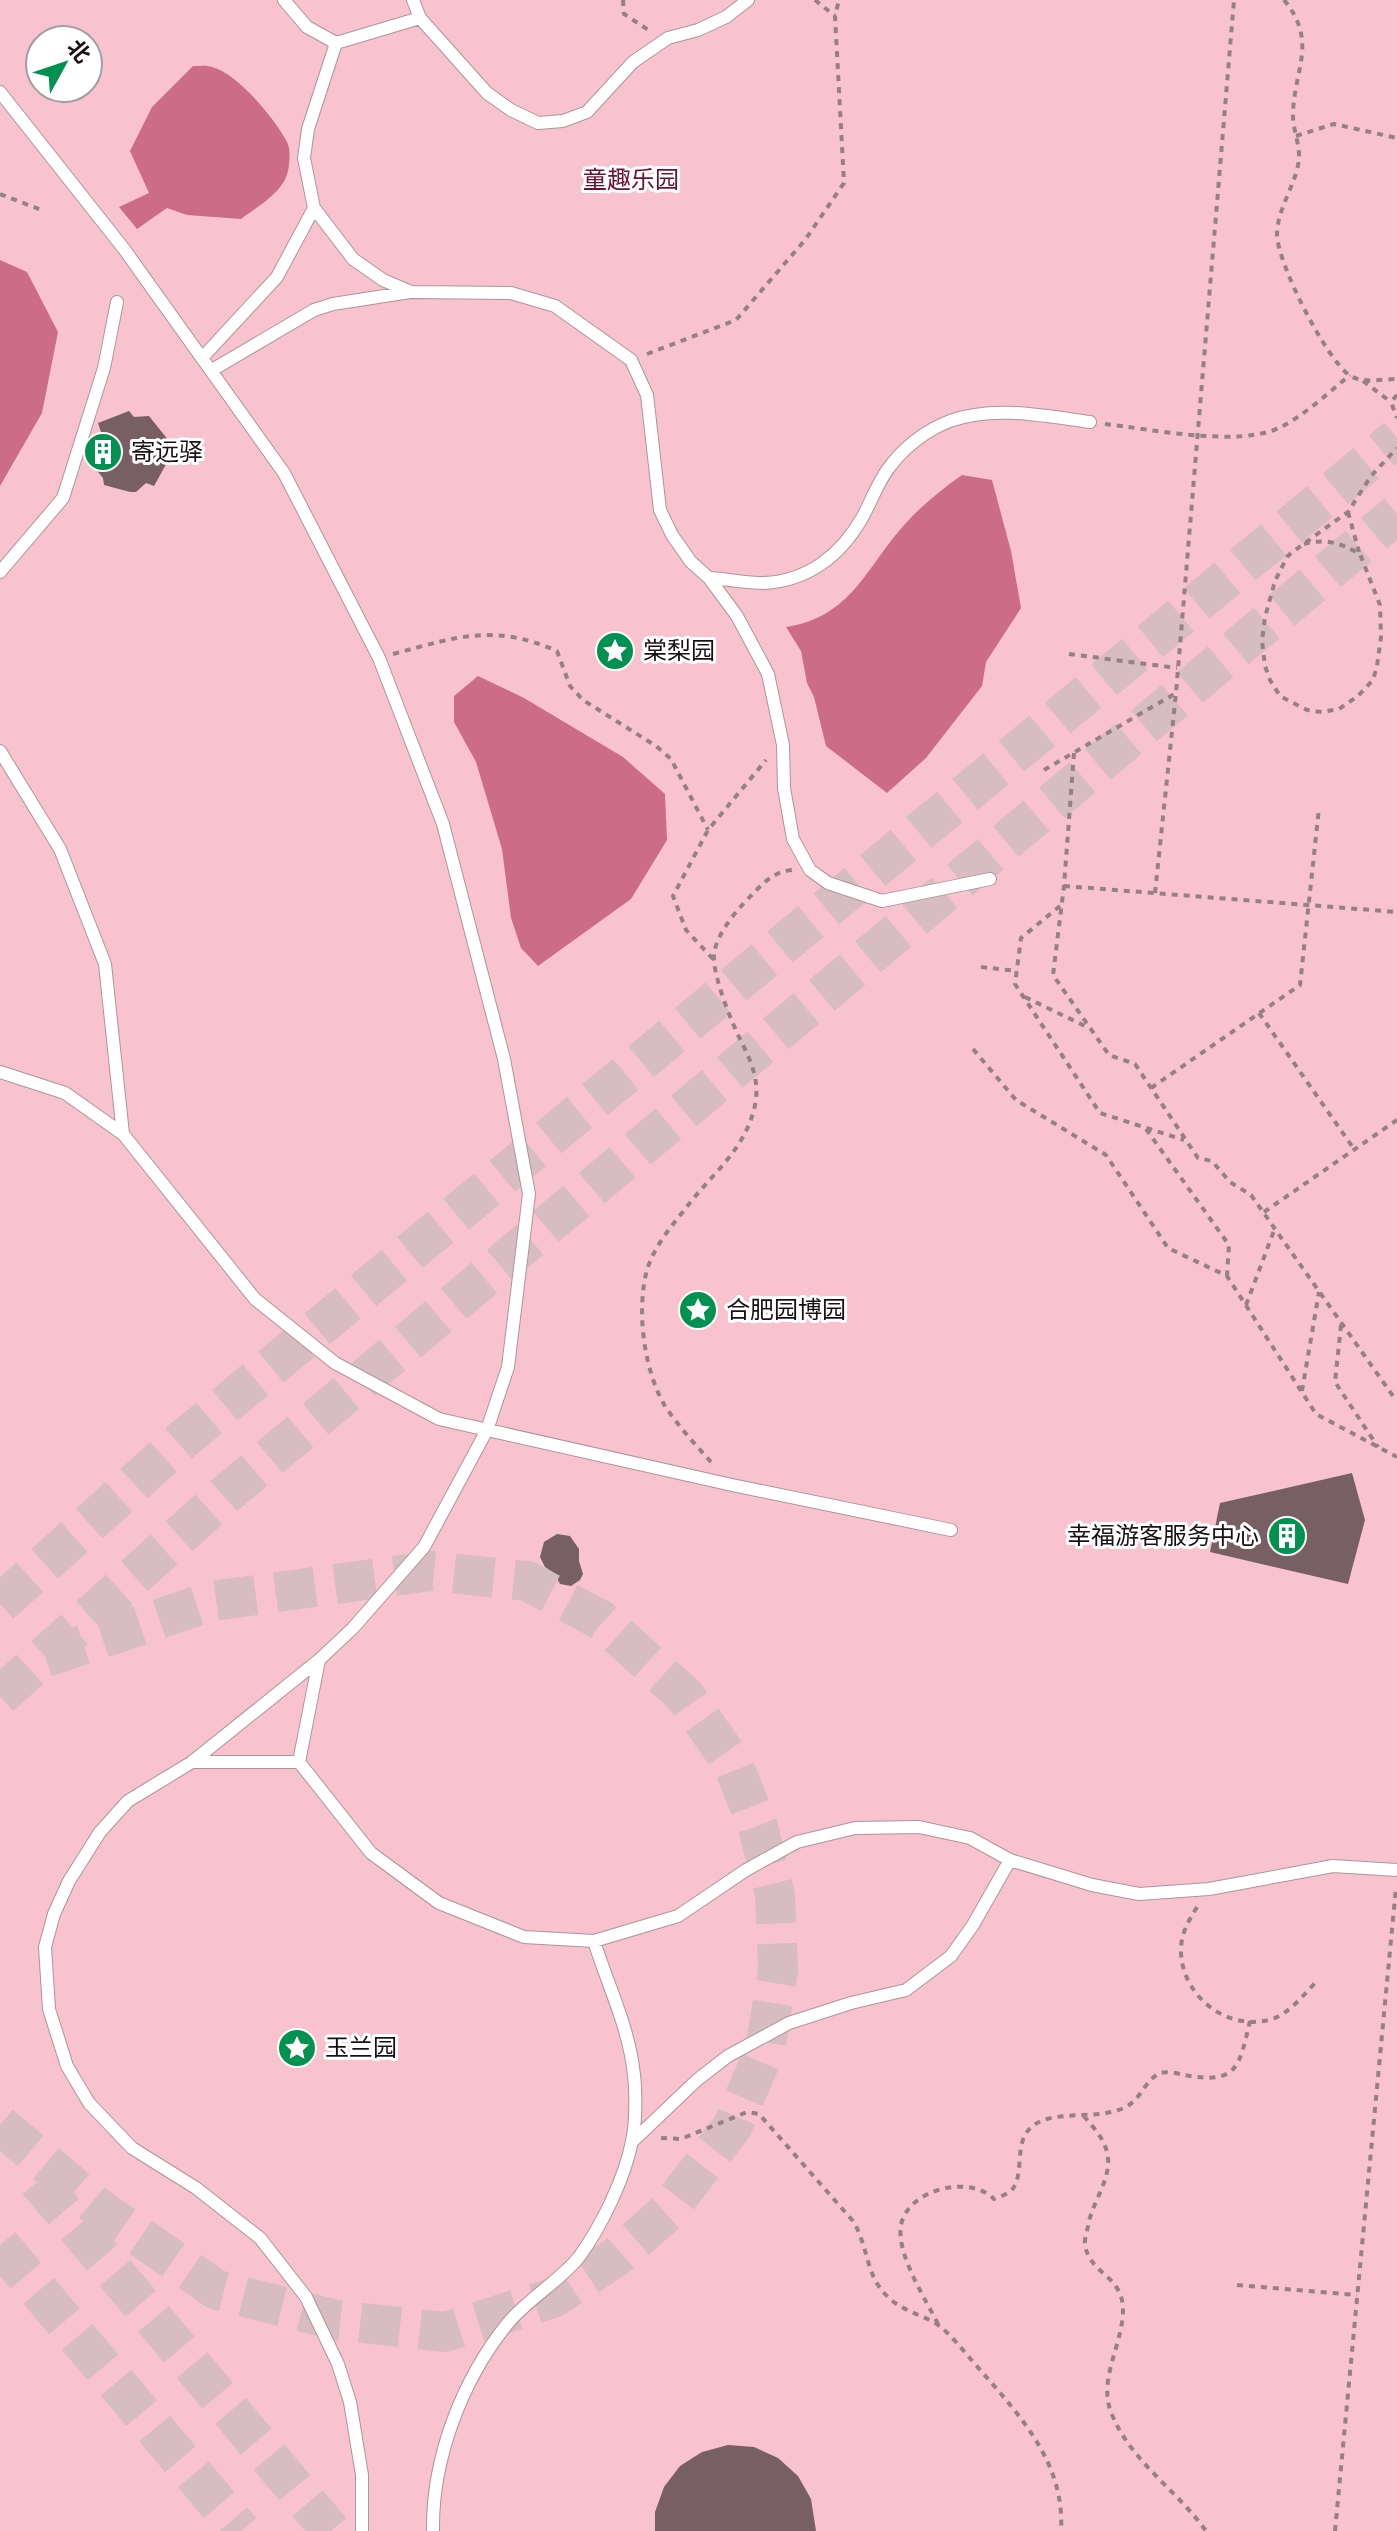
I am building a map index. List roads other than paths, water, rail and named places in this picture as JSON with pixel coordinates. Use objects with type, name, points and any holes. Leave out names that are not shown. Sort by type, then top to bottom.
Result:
[{"type":"lane","points":[[284,0],[307,27],[336,43],[420,18]]},
{"type":"lane","points":[[413,0],[420,18],[487,93],[511,110],[538,123],[563,121],[587,112],[633,62],[664,40],[726,17],[748,0]]},
{"type":"lane","points":[[336,43],[308,129],[304,158],[314,208],[353,259],[383,280],[411,292]]},
{"type":"lane","points":[[0,92],[124,249],[284,473],[379,658],[443,824],[504,1059],[529,1194],[508,1367],[487,1430],[424,1547],[353,1628],[319,1660],[192,1762],[128,1801],[100,1832],[69,1881],[54,1914],[45,1947],[49,2009],[67,2066],[89,2103],[132,2148],[196,2188],[260,2238],[306,2297],[338,2364],[350,2402],[362,2475],[362,2531]]},
{"type":"lane","points":[[202,358],[277,277],[314,208]]},
{"type":"lane","points":[[212,370],[314,310],[333,304],[411,292],[511,293],[555,306],[631,360],[647,395],[660,510],[684,553],[709,578],[737,616],[768,674],[783,745],[784,788],[793,839],[810,870],[828,883],[882,901],[990,879]]},
{"type":"lane","points":[[0,572],[63,498],[104,368],[117,302]]},
{"type":"lane","points":[[709,578],[764,583],[818,568],[843,546],[862,519],[886,472],[901,453],[929,431],[950,421],[993,413],[1090,422]]},
{"type":"lane","points":[[0,751],[60,849],[105,964],[123,1134]]},
{"type":"lane","points":[[0,1072],[65,1093],[123,1134],[255,1299],[335,1363],[439,1419],[732,1485],[951,1530]]},
{"type":"lane","points":[[319,1660],[299,1762],[371,1853],[439,1903],[524,1937],[594,1941],[678,1916],[746,1870],[797,1842],[855,1828],[919,1827],[970,1838],[1010,1860],[1092,1885],[1139,1894],[1209,1889],[1333,1866],[1397,1870]]},
{"type":"lane","points":[[192,1762],[299,1762]]},
{"type":"lane","points":[[633,2141],[697,2080],[728,2056],[789,2023],[851,2003],[906,1990],[951,1956],[973,1925],[1010,1860]]},
{"type":"lane","points":[[433,2531],[433,2509],[442,2450],[469,2385],[508,2322],[578,2258],[611,2201],[633,2141],[634,2075],[622,2013],[594,1941]]},
{"type":"tunnel","points":[[0,1604],[180,1442],[1397,438]]},
{"type":"tunnel","points":[[0,1696],[225,1495],[1397,514]]},
{"type":"tunnel","points":[[0,2125],[101,2210],[217,2290],[336,2320],[445,2332],[553,2298],[616,2257],[666,2213],[732,2127],[765,2050],[778,1971],[775,1895],[758,1827],[733,1764],[685,1696],[601,1620],[527,1581],[431,1571],[212,1601],[43,1658]]},
{"type":"tunnel","points":[[38,2181],[331,2531]]},
{"type":"tunnel","points":[[0,2245],[241,2531]]},
{"type":"place","name":"寄远驿","points":[[103,452]]},
{"type":"place","name":"棠梨园","points":[[615,651]]},
{"type":"place","name":"合肥园博园","points":[[698,1310]]},
{"type":"place","name":"幸福游客服务中心","points":[[1287,1536]]},
{"type":"place","name":"玉兰园","points":[[297,2048]]},
{"type":"park label","name":"童趣乐园","points":[[631,180]]}]
